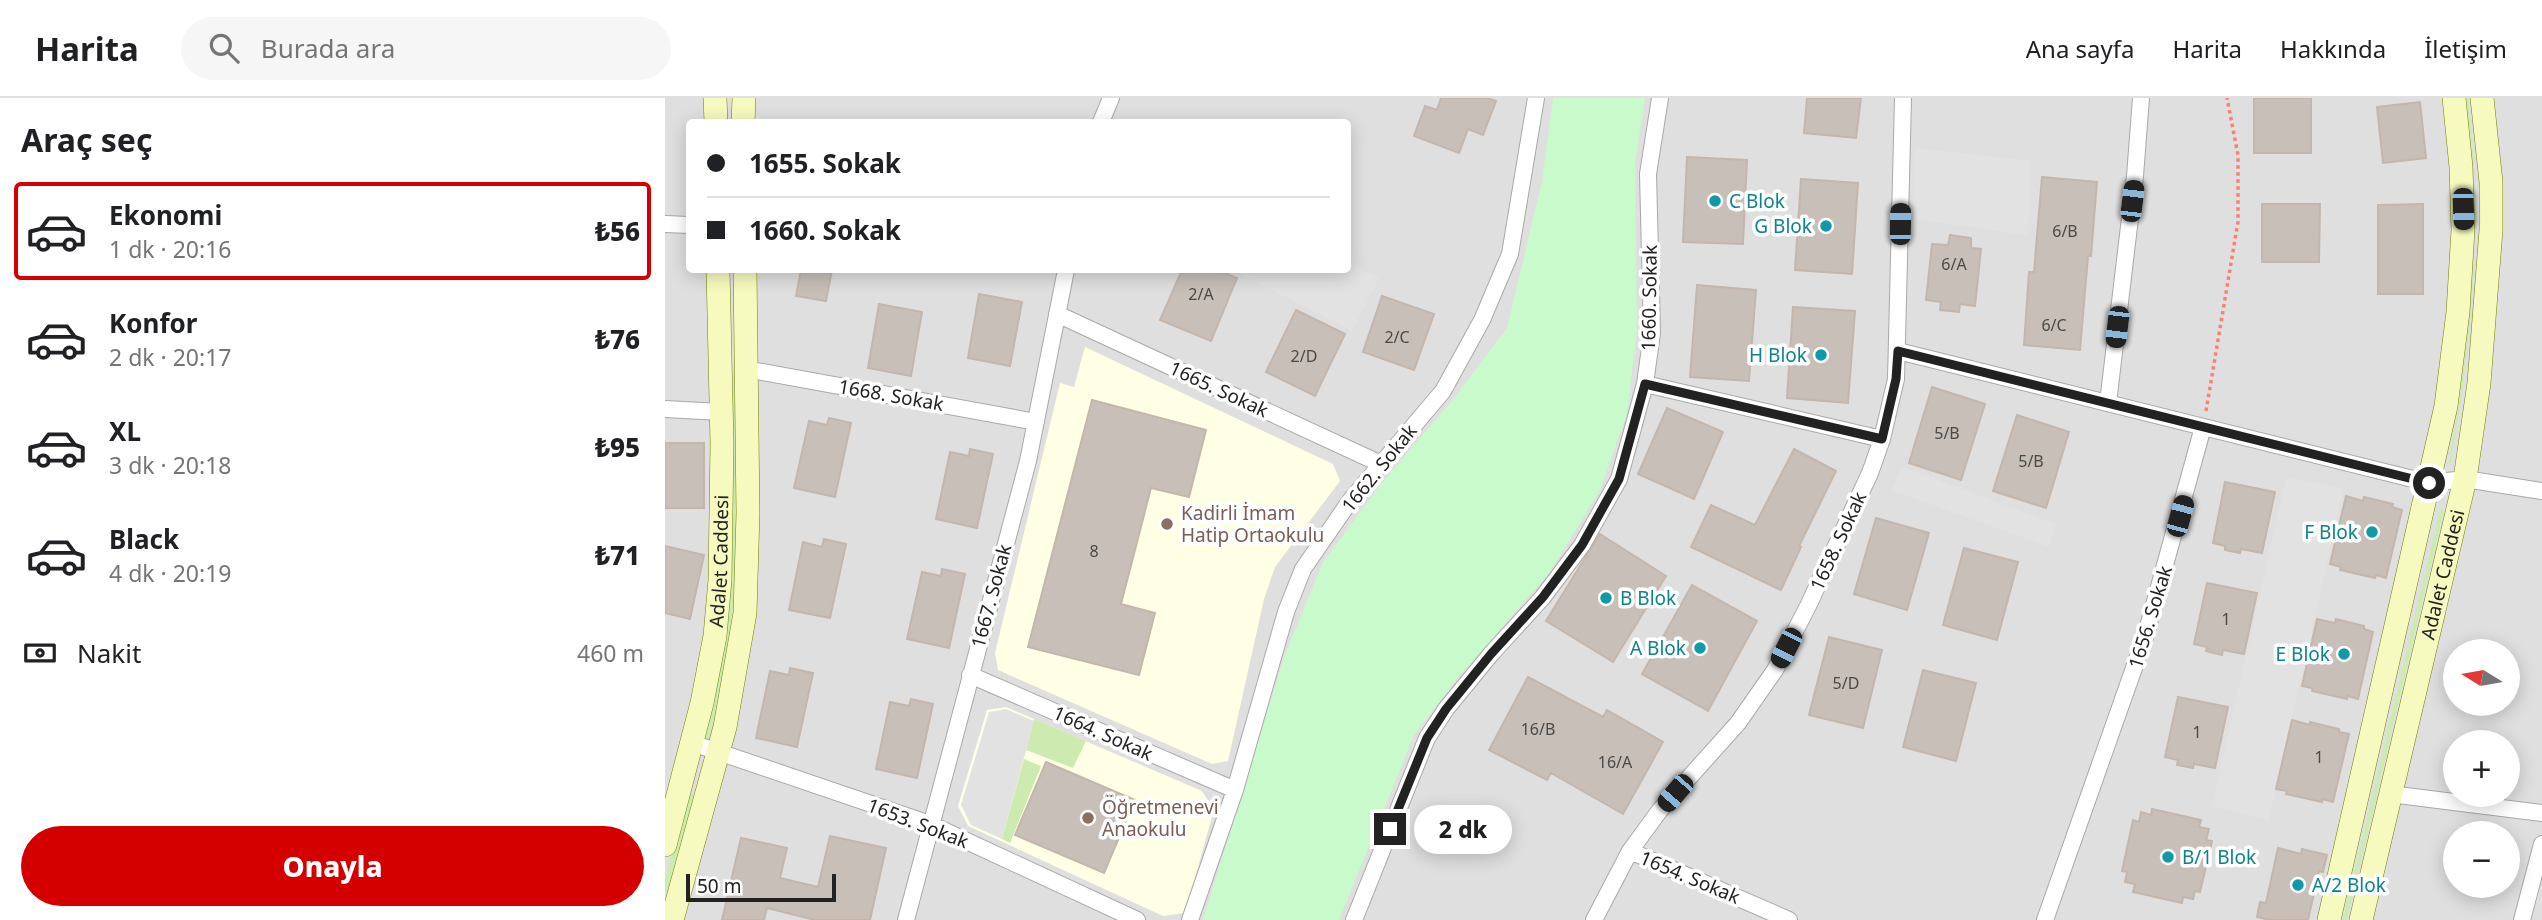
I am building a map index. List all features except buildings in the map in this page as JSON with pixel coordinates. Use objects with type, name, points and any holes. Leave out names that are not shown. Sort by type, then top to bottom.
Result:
[{"type":"street","points":[[715,98],[716,119]]},
{"type":"street","points":[[743,119],[744,98]]},
{"type":"street","points":[[1102,119],[1111,98]]},
{"type":"street","name":"1662. Sokak","points":[[1191,920],[1235,790],[1286,612],[1303,569],[1350,502],[1443,391],[1487,309],[1510,254],[1536,98]]},
{"type":"street","name":"1660. Sokak","points":[[1354,920],[1427,738],[1446,709],[1483,663],[1543,597],[1582,545],[1619,479],[1645,384],[1652,333],[1648,174],[1660,98]]},
{"type":"street","name":"1658. Sokak","points":[[1594,920],[1630,852],[1660,810],[1738,723],[1769,679],[1808,606],[1870,473],[1882,439],[1896,379],[1903,98]]},
{"type":"street","points":[[2108,403],[2135,176],[2141,98]]},
{"type":"street","points":[[2329,920],[2446,406],[2458,312],[2463,230],[2461,167],[2454,98]]},
{"type":"street","name":"Adalet Caddesi","points":[[2361,920],[2465,479],[2479,383],[2491,230],[2491,182],[2482,98]]},
{"type":"street","points":[[665,225],[686,225]]},
{"type":"street","name":"Adalet Caddesi","points":[[665,845],[692,743],[715,636],[720,580],[718,273]]},
{"type":"street","points":[[672,920],[719,751],[745,613],[748,513],[745,273]]},
{"type":"street","name":"1667. Sokak","points":[[907,920],[930,824],[1028,461],[1065,273]]},
{"type":"street","name":"1665. Sokak","points":[[1057,314],[1381,464]]},
{"type":"street","points":[[1898,351],[2429,483],[2465,479],[2542,491]]},
{"type":"street","name":"1668. Sokak","points":[[746,369],[1035,422]]},
{"type":"street","points":[[1645,384],[1882,439]]},
{"type":"street","points":[[665,409],[721,412]]},
{"type":"street","name":"1656. Sokak","points":[[2045,920],[2146,634],[2203,427]]},
{"type":"street","name":"1664. Sokak","points":[[970,675],[1235,790]]},
{"type":"street","name":"1653. Sokak","points":[[692,743],[930,824],[1137,920]]},
{"type":"street","points":[[2390,794],[2542,813]]},
{"type":"street","points":[[2522,920],[2542,844]]},
{"type":"street","name":"1654. Sokak","points":[[1630,852],[1789,920]]},
{"type":"path","points":[[2203,427],[2238,222],[2238,155],[2227,98]]},
{"type":"shaded area","points":[[665,98],[2542,98],[2542,920],[665,920]]},
{"type":"shaded area","points":[[1915,148],[2031,161],[2028,235],[1913,219]]},
{"type":"shaded area","points":[[1351,264],[1379,278],[1352,331],[1239,273],[1351,273]]},
{"type":"shaded area","name":"Kadirli İmam Hatip Ortaokulu","points":[[1085,347],[1333,464],[1340,481],[1275,567],[1264,599],[1228,761],[1212,764],[998,670],[995,653],[1060,383],[1074,387]]},
{"type":"shaded area","points":[[1902,467],[2056,524],[2049,547],[1891,490]]},
{"type":"shaded area","points":[[2286,478],[2344,488],[2269,820],[2212,806]]},
{"type":"shaded area","name":"Öğretmenevi Anaokulu","points":[[1006,707],[1202,791],[1214,810],[1185,913],[1163,916],[968,826],[958,806],[987,710]]},
{"type":"shaded area","points":[[1006,709],[1034,721],[1002,839],[971,825],[961,805],[989,712]]},
{"type":"green space","points":[[1553,98],[1645,98],[1635,163],[1637,330],[1627,414],[1600,490],[1550,572],[1455,681],[1414,735],[1339,920],[1203,920],[1285,655],[1323,562],[1384,480],[1451,402],[1507,328],[1542,181]]},
{"type":"green space","points":[[2466,98],[2475,192],[2475,237],[2470,326],[2451,464],[2449,463],[2467,341],[2474,248],[2473,187]]},
{"type":"green space","points":[[731,388],[737,390],[735,587],[729,647],[709,741],[704,739],[725,645],[729,609],[732,526]]},
{"type":"green space","points":[[2440,509],[2444,510],[2347,920],[2343,920]]},
{"type":"green space","points":[[1034,719],[1086,741],[1073,768],[1026,750]]},
{"type":"green space","points":[[1024,759],[1041,766],[1010,843],[1002,839]]},
{"type":"green space","points":[[689,793],[696,796],[665,901],[665,879]]},
{"type":"place","name":"C Blok","points":[[1715,201]]},
{"type":"place","name":"G Blok","points":[[1826,226]]},
{"type":"place","name":"H Blok","points":[[1821,355]]},
{"type":"place","name":"Kadirli İmam Hatip Ortaokulu","points":[[1167,524]]},
{"type":"place","name":"F Blok","points":[[2372,532]]},
{"type":"place","name":"B Blok","points":[[1606,598]]},
{"type":"place","name":"A Blok","points":[[1700,648]]},
{"type":"place","name":"E Blok","points":[[2344,654]]},
{"type":"place","name":"Öğretmenevi Anaokulu","points":[[1088,818]]},
{"type":"place","name":"B/1 Blok","points":[[2168,857]]},
{"type":"place","name":"A/2 Blok","points":[[2298,885]]},
{"type":"route","points":[[1390,829],[1427,738],[1446,709],[1543,597],[1582,545],[1619,479],[1635,429],[1645,384],[1882,439],[1896,379],[1898,351],[2429,483]]}]
